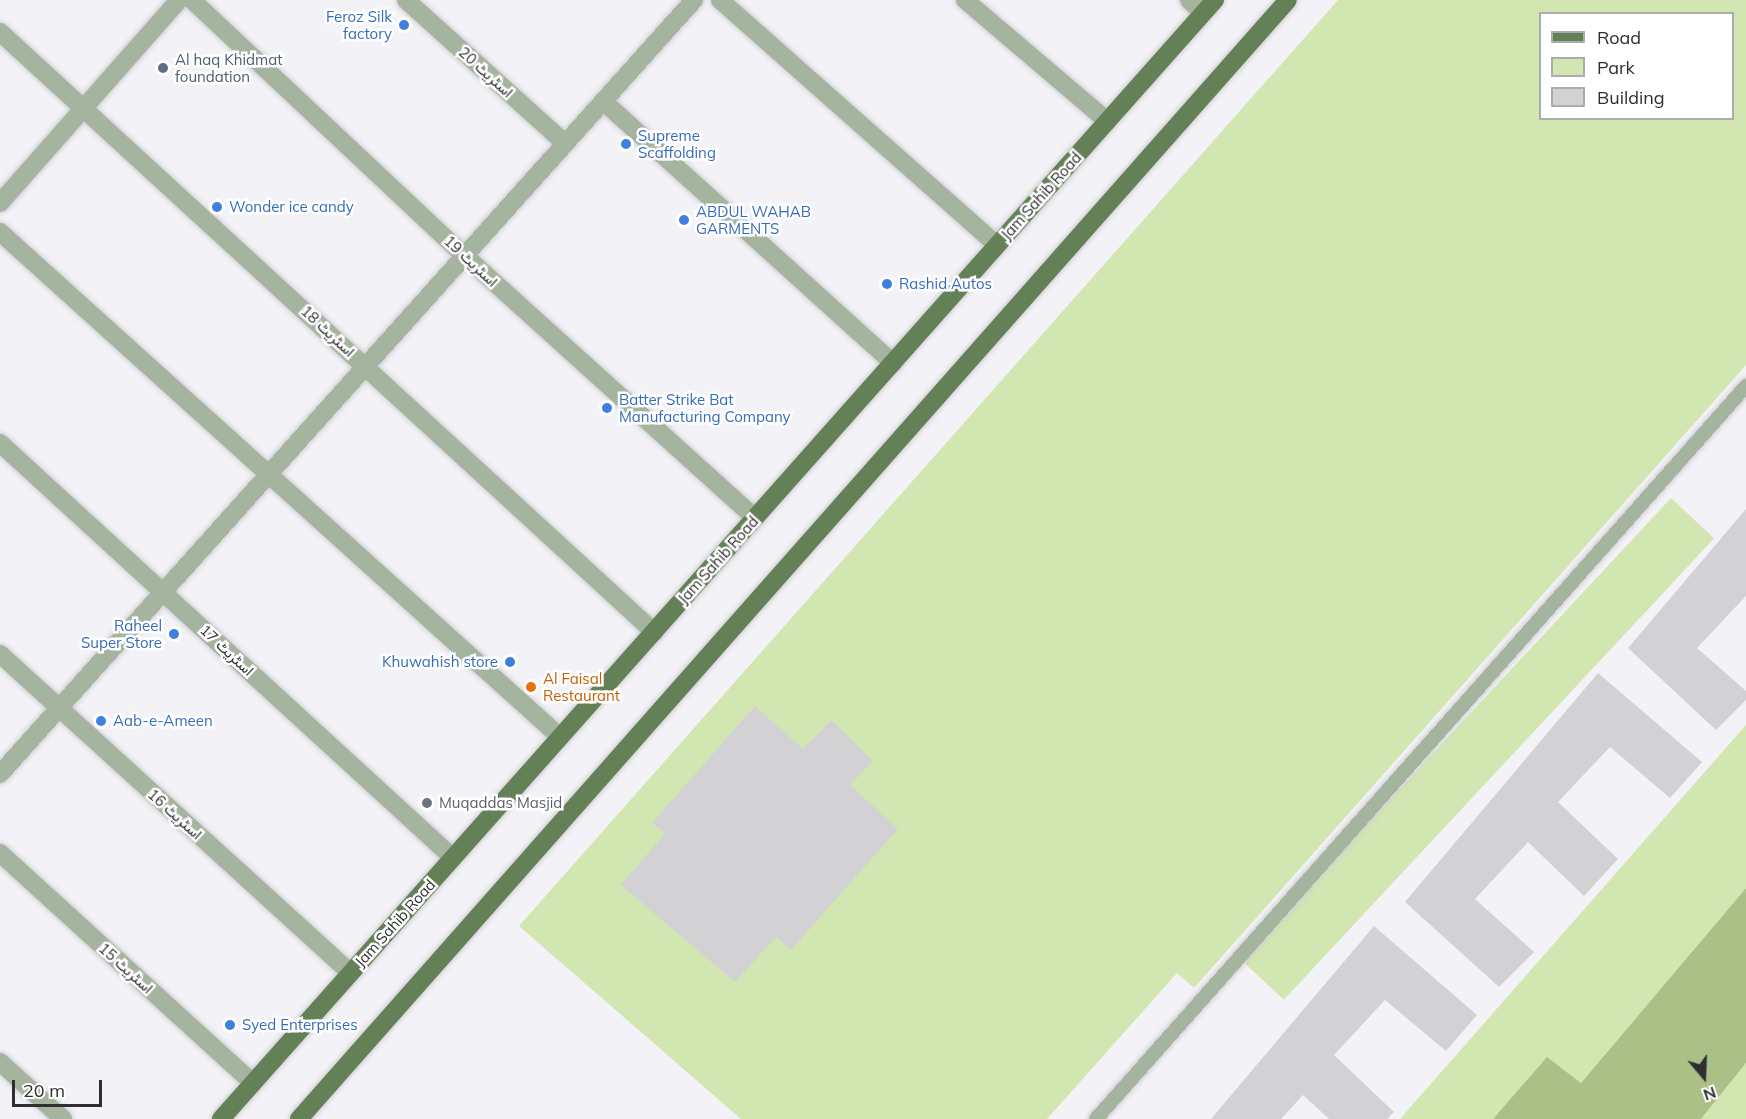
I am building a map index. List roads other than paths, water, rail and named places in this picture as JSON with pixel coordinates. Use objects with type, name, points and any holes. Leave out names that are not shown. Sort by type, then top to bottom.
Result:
[{"type":"main road","points":[[299,1119],[1288,0]]},
{"type":"main road","name":"Jam Sahib Road","points":[[221,1119],[1209,6]]},
{"type":"street","points":[[0,203],[179,0]]},
{"type":"street","name":"اسٹریٹ 19","points":[[192,0],[465,256],[755,518]]},
{"type":"street","name":"اسٹریٹ 20","points":[[406,0],[565,143]]},
{"type":"street","points":[[0,774],[694,0]]},
{"type":"street","points":[[720,0],[997,245]]},
{"type":"street","points":[[965,0],[1107,121]]},
{"type":"street","points":[[1188,0],[1209,6]]},
{"type":"street","name":"اسٹریٹ 18","points":[[0,32],[85,107],[654,632]]},
{"type":"street","points":[[603,101],[893,363]]},
{"type":"street","points":[[0,232],[561,737]]},
{"type":"street","name":"اسٹریٹ 17","points":[[0,443],[453,858]]},
{"type":"street","name":"اسٹریٹ 16","points":[[0,654],[350,973]]},
{"type":"street","name":"اسٹریٹ 15","points":[[0,853],[253,1083]]},
{"type":"street","points":[[0,1062],[63,1119]]},
{"type":"lane","points":[[1096,1119],[1746,386]]},
{"type":"place","name":"Feroz Silk factory","points":[[404,25]]},
{"type":"place","name":"Al haq Khidmat foundation","points":[[163,68]]},
{"type":"place","name":"Supreme Scaffolding","points":[[626,144]]},
{"type":"place","name":"Wonder ice candy","points":[[217,207]]},
{"type":"place","name":"ABDUL WAHAB GARMENTS","points":[[684,220]]},
{"type":"place","name":"Rashid Autos","points":[[887,284]]},
{"type":"place","name":"Batter Strike Bat Manufacturing Company","points":[[607,408]]},
{"type":"place","name":"Raheel Super Store","points":[[174,634]]},
{"type":"place","name":"Khuwahish store","points":[[510,662]]},
{"type":"place","name":"Al Faisal Restaurant","points":[[531,687]]},
{"type":"place","name":"Aab-e-Ameen","points":[[101,721]]},
{"type":"place","name":"Muqaddas Masjid","points":[[427,803]]},
{"type":"place","name":"Syed Enterprises","points":[[230,1025]]}]
